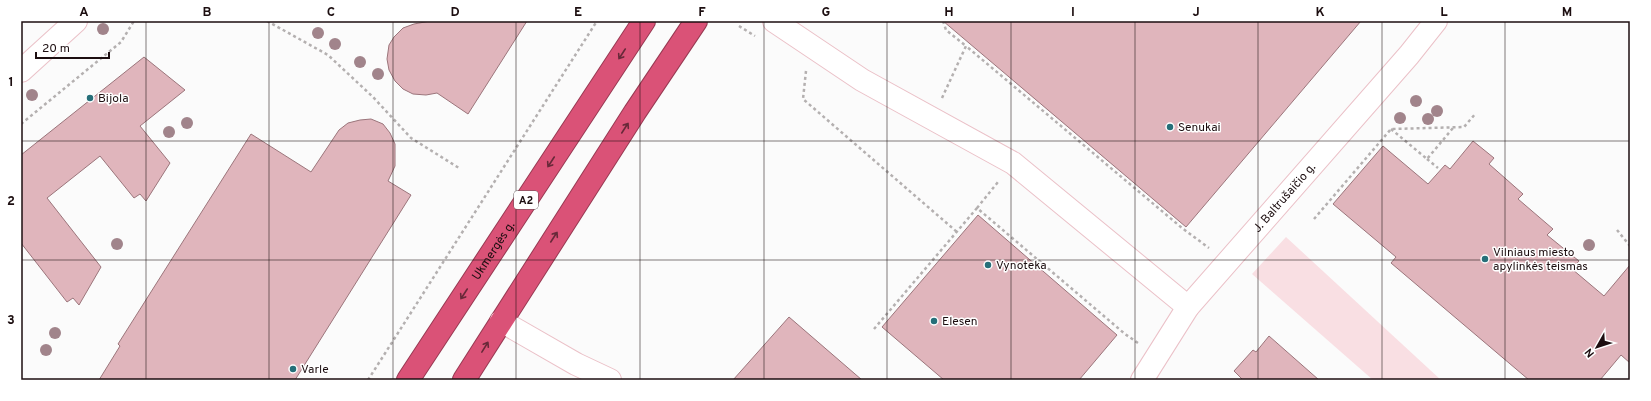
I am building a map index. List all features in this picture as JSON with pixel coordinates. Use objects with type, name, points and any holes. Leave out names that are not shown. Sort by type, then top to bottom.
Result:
[{"type":"highway","name":"Ukmergės g.","points":[[408,380],[644,21]]},
{"type":"highway","points":[[464,380],[635,112],[696,21]]},
{"type":"street","points":[[21,71],[76,21]]},
{"type":"street","points":[[774,21],[862,80],[1013,163],[1188,307]]},
{"type":"street","name":"J. Baltrušaičio g.","points":[[1142,380],[1188,307],[1409,55],[1436,21]]},
{"type":"street","points":[[501,321],[576,364],[610,380]]},
{"type":"path","points":[[21,124],[121,42],[134,21]]},
{"type":"path","points":[[267,21],[328,55],[373,97],[411,138],[459,168]]},
{"type":"path","points":[[368,380],[597,21]]},
{"type":"path","points":[[943,21],[946,30],[1182,228],[1227,262]]},
{"type":"path","points":[[739,26],[756,36]]},
{"type":"path","points":[[933,118],[966,46]]},
{"type":"path","points":[[806,68],[803,99],[957,232]]},
{"type":"path","points":[[1314,219],[1391,129],[1464,127],[1476,113]]},
{"type":"path","points":[[1427,160],[1453,128]]},
{"type":"path","points":[[1391,129],[1438,168]]},
{"type":"path","points":[[874,330],[1013,163]]},
{"type":"path","points":[[977,208],[1125,334],[1156,356]]},
{"type":"path","points":[[1617,230],[1630,246]]},
{"type":"shaded area","points":[[1286,237],[1441,380],[1373,380],[1252,274]]},
{"type":"building","points":[[430,21],[527,21],[468,114],[437,93],[426,95],[413,94],[403,89],[395,81],[389,70],[387,59],[389,45],[394,37],[403,28]]},
{"type":"building","name":"Senukai","points":[[943,21],[1361,21],[1186,227]]},
{"type":"building","points":[[144,57],[185,90],[140,126],[170,163],[146,201],[140,194],[134,198],[100,156],[47,198],[101,267],[79,305],[73,298],[67,302],[21,243],[21,155]]},
{"type":"building","points":[[371,119],[383,124],[390,133],[395,144],[395,166],[388,181],[411,195],[295,380],[99,380],[120,346],[118,344],[251,134],[311,172],[339,130],[348,123]]},
{"type":"building","name":"Vilniaus miesto apylinkės teismas","points":[[1473,141],[1494,158],[1489,164],[1523,194],[1518,199],[1553,229],[1547,235],[1579,261],[1572,269],[1604,296],[1630,265],[1630,363],[1621,355],[1600,380],[1529,380],[1391,263],[1396,257],[1333,204],[1383,146],[1428,184],[1445,165],[1450,169]]},
{"type":"building","points":[[978,215],[1117,335],[1079,380],[944,380],[882,327]]},
{"type":"building","points":[[789,317],[862,380],[733,380]]},
{"type":"building","points":[[1269,336],[1319,380],[1243,380],[1234,371],[1253,350],[1256,352]]},
{"type":"place","name":"Bijola","points":[[90,98]]},
{"type":"place","name":"Senukai","points":[[1170,127]]},
{"type":"place","name":"Vilniaus miesto apylinkės teismas","points":[[1485,259]]},
{"type":"place","name":"Vynoteka","points":[[988,265]]},
{"type":"place","name":"Elesen","points":[[934,321]]},
{"type":"place","name":"Varle","points":[[293,369]]}]
